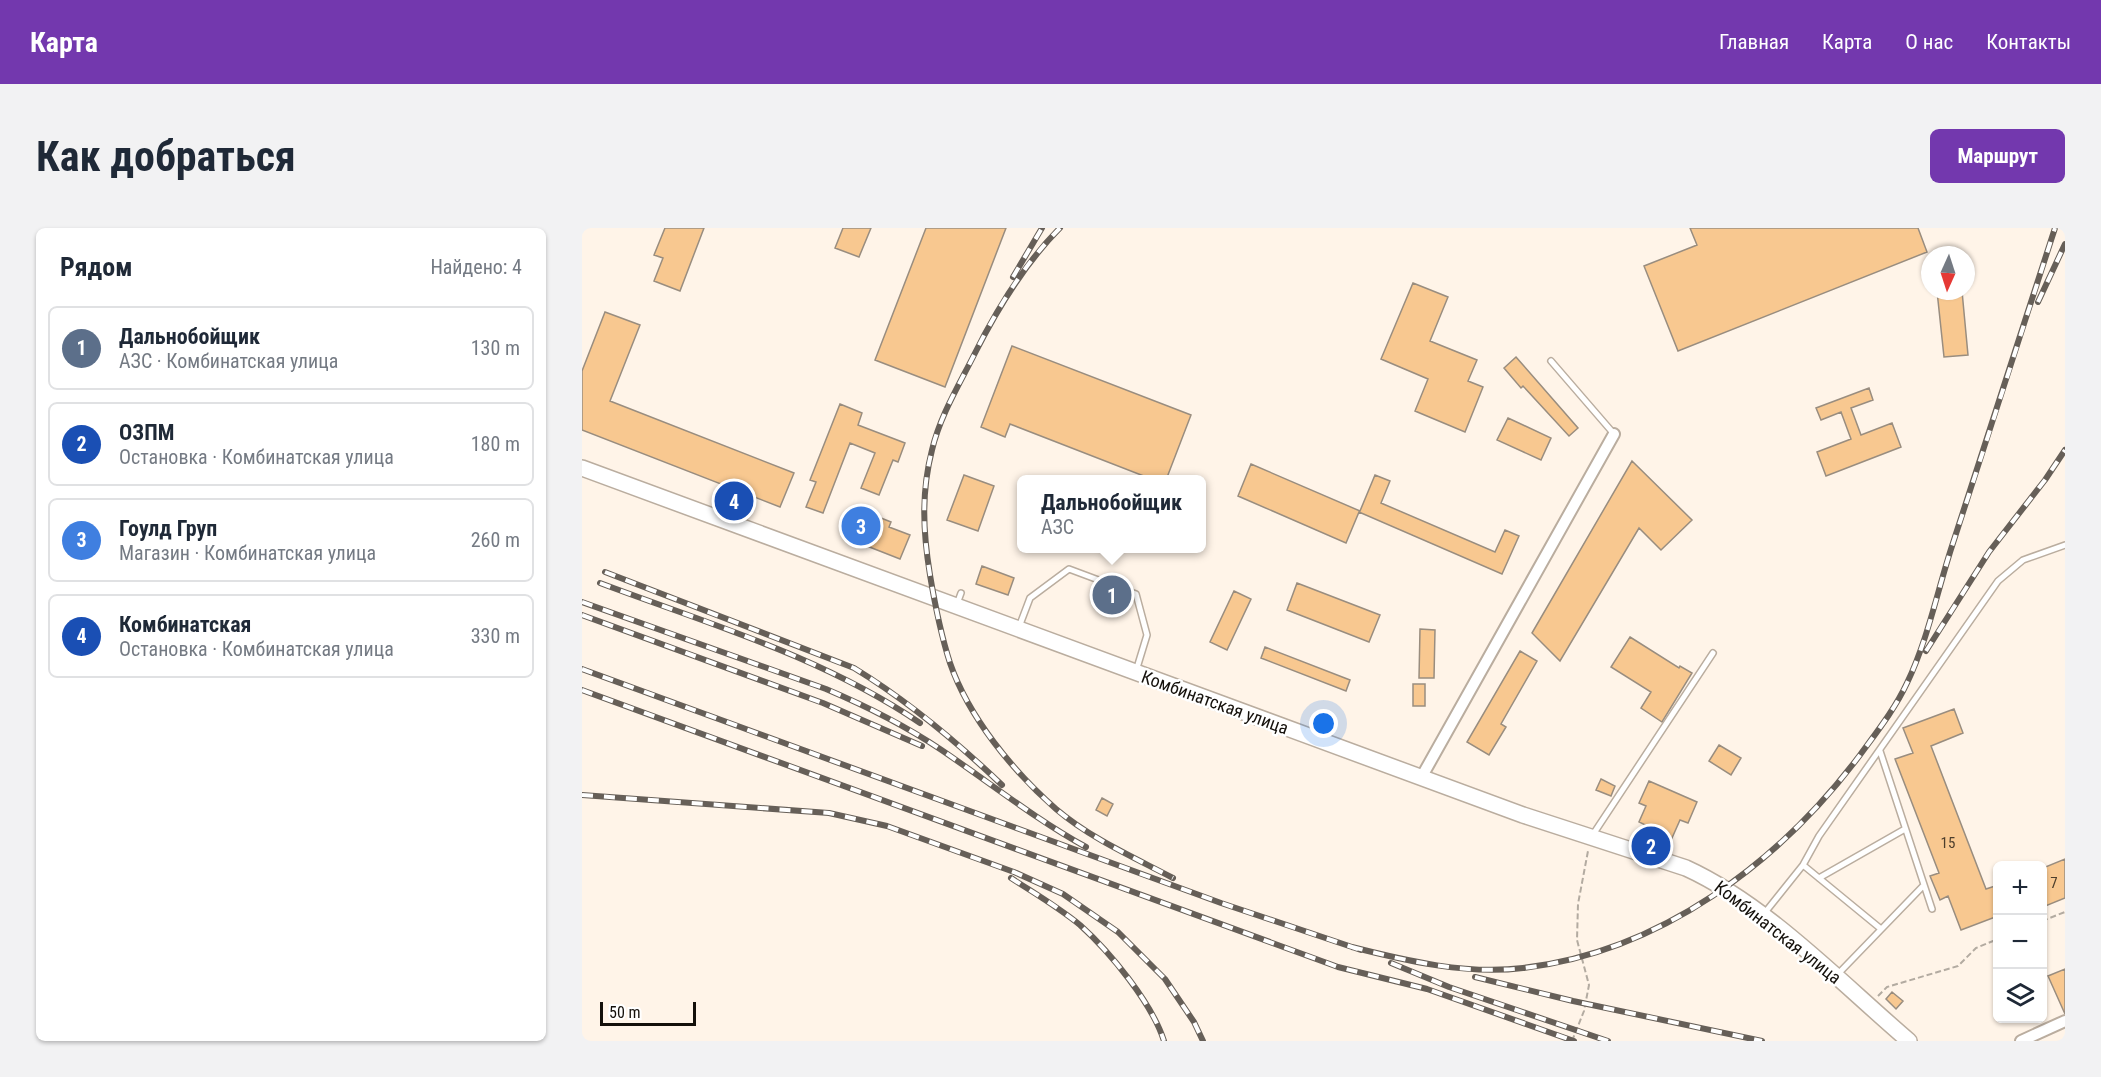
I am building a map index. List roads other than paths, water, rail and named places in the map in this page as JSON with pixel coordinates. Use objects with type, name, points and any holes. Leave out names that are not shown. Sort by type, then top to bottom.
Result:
[{"type":"main road","name":"Комбинатская улица","points":[[582,468],[959,599],[1019,628],[1135,672],[1422,778],[1707,877],[1762,916],[1909,1041]]},
{"type":"street","points":[[1422,778],[1614,434]]},
{"type":"street","points":[[2024,1040],[2065,1021]]},
{"type":"lane","points":[[1551,361],[1614,434]]},
{"type":"lane","points":[[1762,916],[1803,865],[1819,836],[1998,581],[2023,561],[2065,545]]},
{"type":"lane","points":[[1019,628],[1030,598],[1069,569],[1136,594],[1147,635],[1135,672]]},
{"type":"lane","points":[[1591,837],[1713,653]]},
{"type":"lane","points":[[1880,752],[1932,909]]},
{"type":"lane","points":[[1819,878],[1905,829]]},
{"type":"lane","points":[[1803,865],[1881,928]]},
{"type":"lane","points":[[1835,976],[1924,885]]},
{"type":"railway","points":[[1013,277],[1042,228]]},
{"type":"railway","points":[[1060,228],[1023,272],[1002,304],[956,389],[935,437],[928,466],[924,512],[932,586],[938,620],[958,684],[981,723],[1009,761],[1056,809],[1083,829],[1173,878]]},
{"type":"railway","points":[[1352,947],[1416,962],[1480,970],[1523,968],[1573,959],[1622,943],[1668,922],[1712,896],[1754,866],[1792,832],[1828,795],[1860,755],[1897,702],[1907,683],[1927,632],[1952,546],[2055,228]]},
{"type":"railway","points":[[2038,302],[2065,244]]},
{"type":"railway","points":[[1926,651],[1989,552],[2045,480],[2065,450]]},
{"type":"railway","points":[[605,572],[854,668],[931,722],[1002,785]]},
{"type":"railway","points":[[600,583],[724,628],[805,661],[883,700],[920,723]]},
{"type":"railway","points":[[582,602],[826,689],[870,709],[926,740],[1030,812],[1086,847]]},
{"type":"railway","points":[[582,615],[823,703],[922,746]]},
{"type":"railway","points":[[582,669],[1221,903],[1361,950]]},
{"type":"railway","points":[[582,690],[1338,967],[1427,989],[1574,1041]]},
{"type":"railway","points":[[582,795],[829,813],[887,826],[1014,872],[1063,894],[1118,932],[1165,979],[1194,1022],[1203,1041]]},
{"type":"railway","points":[[1011,878],[1072,918],[1104,949],[1140,995],[1164,1041]]},
{"type":"railway","points":[[1391,963],[1449,987],[1608,1041]]},
{"type":"railway","points":[[1475,977],[1573,1001],[1762,1041]]},
{"type":"place","name":"Комбинатская","points":[[734,501]]},
{"type":"place","name":"Гоулд Груп","points":[[861,526]]},
{"type":"place","name":"Дальнобойщик","points":[[1112,595]]},
{"type":"place","name":"ОЗПМ","points":[[1651,846]]}]
